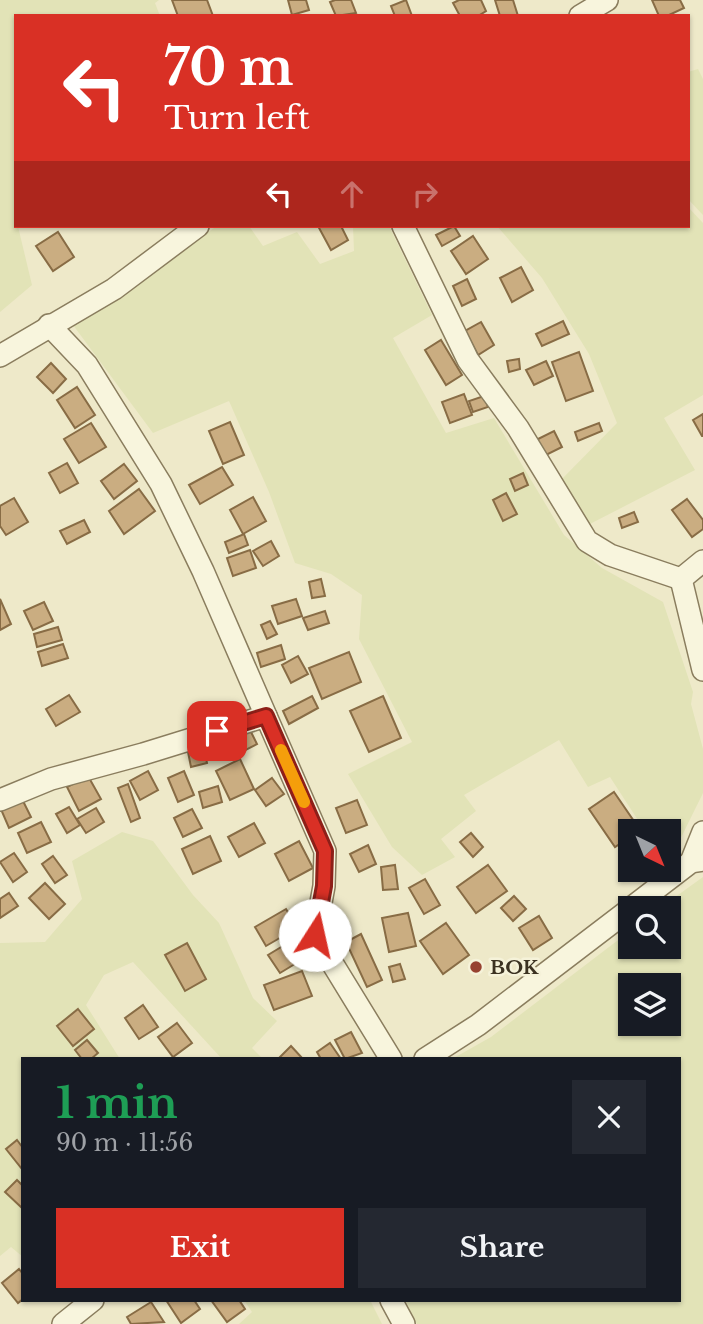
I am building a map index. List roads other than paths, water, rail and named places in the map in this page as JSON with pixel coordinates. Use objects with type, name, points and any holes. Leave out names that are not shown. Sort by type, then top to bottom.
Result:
[{"type":"street","points":[[583,14],[607,0]]},
{"type":"street","points":[[0,356],[114,289],[195,228]]},
{"type":"street","points":[[404,228],[468,360],[519,428],[587,541],[610,555],[681,579]]},
{"type":"street","points":[[49,325],[87,365],[161,484],[203,571],[325,851],[324,886],[315,935],[390,1057]]},
{"type":"street","points":[[681,579],[703,561]]},
{"type":"street","points":[[681,579],[703,670]]},
{"type":"street","points":[[0,800],[51,779],[266,716]]},
{"type":"street","points":[[648,896],[697,861],[703,832]]},
{"type":"street","points":[[428,1057],[478,1026],[618,918]]},
{"type":"street","points":[[63,1324],[90,1302]]},
{"type":"street","points":[[392,1302],[404,1324]]},
{"type":"place","name":"BOK","points":[[476,967]]}]
